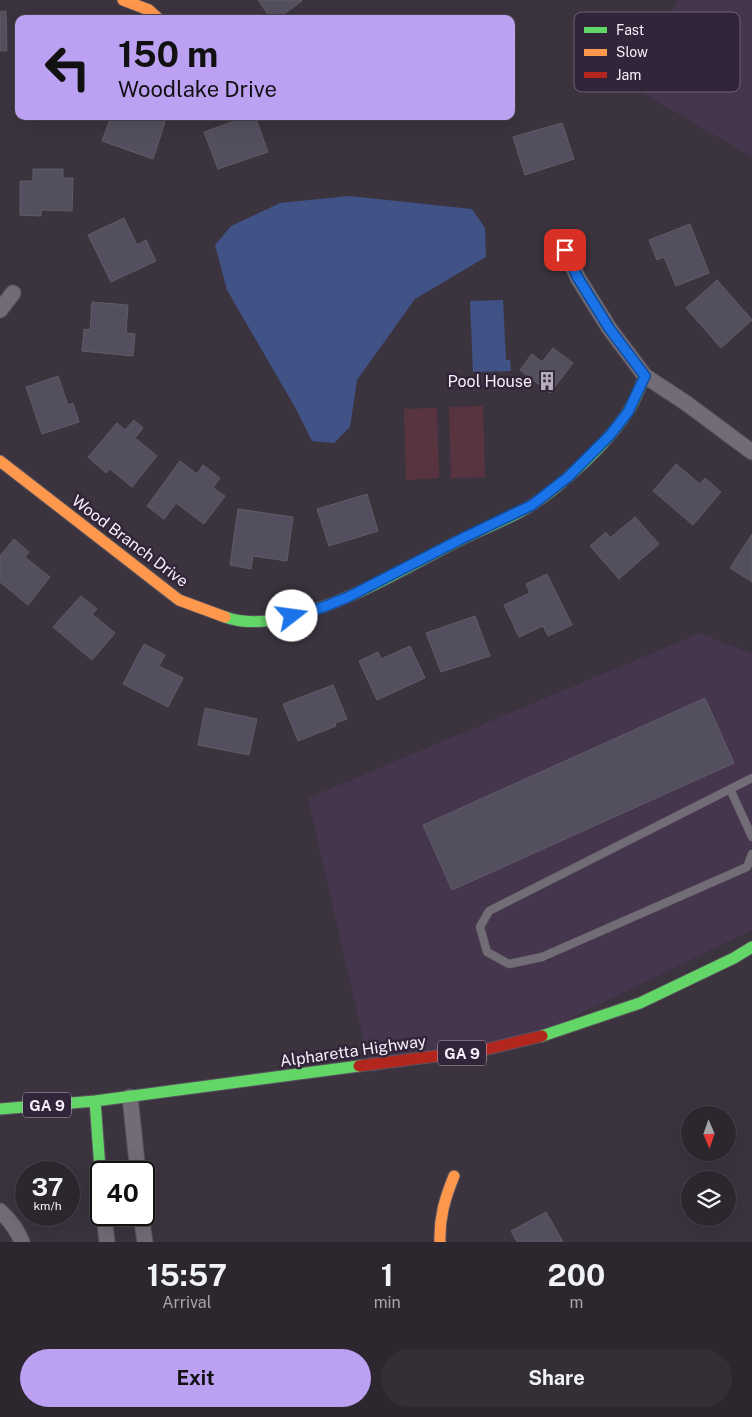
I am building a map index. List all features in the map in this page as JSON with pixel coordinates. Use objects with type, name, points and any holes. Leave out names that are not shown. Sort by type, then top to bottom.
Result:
[{"type":"street","points":[[123,0],[149,10],[155,15]]},
{"type":"street","points":[[565,250],[578,278],[609,328],[645,376],[686,403],[752,452]]},
{"type":"street","points":[[0,310],[13,293]]},
{"type":"street","name":"Wood Branch Drive","points":[[0,461],[179,600],[234,620],[263,621],[321,608],[348,597],[532,505],[568,477],[610,435],[628,412],[645,376]]},
{"type":"street","name":"Alpharetta Highway","points":[[0,1109],[130,1097],[483,1050],[541,1036],[640,1003],[734,958],[752,947]]},
{"type":"street","points":[[130,1097],[137,1161]]},
{"type":"street","points":[[95,1101],[99,1161]]},
{"type":"street","points":[[440,1242],[439,1221],[443,1202],[454,1176]]},
{"type":"street","points":[[0,1211],[9,1219],[19,1233],[22,1242]]},
{"type":"street","points":[[105,1226],[107,1242]]},
{"type":"street","points":[[143,1226],[145,1242]]},
{"type":"lane","points":[[752,778],[489,911],[480,927],[487,952],[509,964],[542,957],[747,867],[752,854]]},
{"type":"lane","points":[[730,789],[752,837]]},
{"type":"shaded area","points":[[677,0],[752,0],[752,157],[641,92],[740,92],[740,12],[671,12]]},
{"type":"shaded area","points":[[483,406],[485,477],[451,478],[449,407]]},
{"type":"shaded area","points":[[437,408],[439,478],[406,480],[404,409]]},
{"type":"shaded area","points":[[700,633],[752,654],[752,930],[546,1030],[371,1073],[308,798]]},
{"type":"water","points":[[349,196],[472,209],[485,228],[486,257],[415,299],[357,380],[350,427],[334,443],[312,441],[296,409],[227,290],[215,245],[231,226],[280,203]]},
{"type":"water","points":[[503,300],[506,360],[510,360],[511,371],[473,372],[470,301]]},
{"type":"building","points":[[258,0],[302,1],[283,15],[268,15]]},
{"type":"building","points":[[6,11],[7,51],[0,51],[0,12]]},
{"type":"building","points":[[110,120],[160,120],[165,122],[153,159],[102,141]]},
{"type":"building","points":[[238,120],[256,120],[268,152],[218,169],[204,132]]},
{"type":"building","points":[[562,123],[574,159],[525,175],[513,137]]},
{"type":"building","points":[[33,169],[63,169],[63,178],[73,178],[72,211],[41,210],[41,216],[20,215],[20,181],[33,181]]},
{"type":"building","points":[[124,218],[137,245],[146,240],[156,261],[111,282],[88,235]]},
{"type":"building","points":[[690,224],[709,273],[676,286],[664,257],[657,260],[649,240]]},
{"type":"building","points":[[717,280],[752,320],[721,348],[686,308]]},
{"type":"building","points":[[92,302],[128,305],[126,333],[135,334],[133,356],[82,351],[84,329],[90,330]]},
{"type":"building","name":"Pool House","points":[[553,348],[573,363],[550,393],[520,370],[532,354],[542,362]]},
{"type":"building","points":[[58,376],[68,405],[73,403],[79,422],[42,434],[26,387]]},
{"type":"building","points":[[134,420],[143,428],[135,438],[157,456],[132,487],[110,469],[106,473],[88,457],[117,423],[125,430]]},
{"type":"building","points":[[180,461],[197,474],[203,465],[220,478],[213,488],[225,496],[204,524],[176,503],[164,519],[147,506]]},
{"type":"building","points":[[676,464],[700,484],[705,478],[721,492],[693,525],[653,491]]},
{"type":"building","points":[[367,494],[378,531],[329,546],[317,509]]},
{"type":"building","points":[[238,509],[293,517],[287,561],[253,556],[251,569],[230,565]]},
{"type":"building","points":[[635,517],[659,544],[619,579],[590,546],[606,532],[610,538]]},
{"type":"building","points":[[752,534],[752,582],[730,568]]},
{"type":"building","points":[[14,539],[29,552],[25,557],[50,577],[28,605],[0,582],[0,556]]},
{"type":"building","points":[[547,574],[572,625],[548,636],[543,626],[519,637],[504,605],[530,593],[526,584]]},
{"type":"building","points":[[81,596],[97,609],[92,614],[115,633],[92,660],[53,627]]},
{"type":"building","points":[[475,616],[490,656],[441,672],[426,633]]},
{"type":"building","points":[[144,644],[165,655],[159,666],[183,678],[168,707],[123,684]]},
{"type":"building","points":[[410,646],[425,678],[377,700],[359,661],[378,652],[381,659]]},
{"type":"building","points":[[333,685],[347,719],[335,723],[336,726],[298,741],[283,704]]},
{"type":"building","points":[[705,698],[734,763],[452,890],[423,825]]},
{"type":"building","points":[[205,708],[257,719],[249,755],[198,745]]},
{"type":"building","points":[[546,1212],[563,1242],[517,1242],[511,1231]]},
{"type":"traffic: fast","points":[[225,617],[251,622],[279,619],[342,600],[532,505],[584,463],[607,439],[630,409],[645,376]]},
{"type":"traffic: fast","points":[[542,1036],[640,1003],[734,958],[752,947]]},
{"type":"traffic: fast","points":[[0,1109],[95,1101],[359,1066]]},
{"type":"traffic: fast","points":[[95,1101],[99,1161]]},
{"type":"traffic: slow","points":[[123,0],[149,10],[155,15]]},
{"type":"traffic: slow","points":[[0,461],[179,600],[225,617]]},
{"type":"traffic: slow","points":[[440,1242],[443,1208],[454,1176]]},
{"type":"traffic: jam","points":[[359,1066],[483,1050],[542,1036]]},
{"type":"place","name":"Pool House","points":[[547,381]]},
{"type":"route","points":[[292,616],[321,608],[348,597],[532,505],[590,457],[628,412],[645,376],[609,328],[578,278],[565,250]]}]
